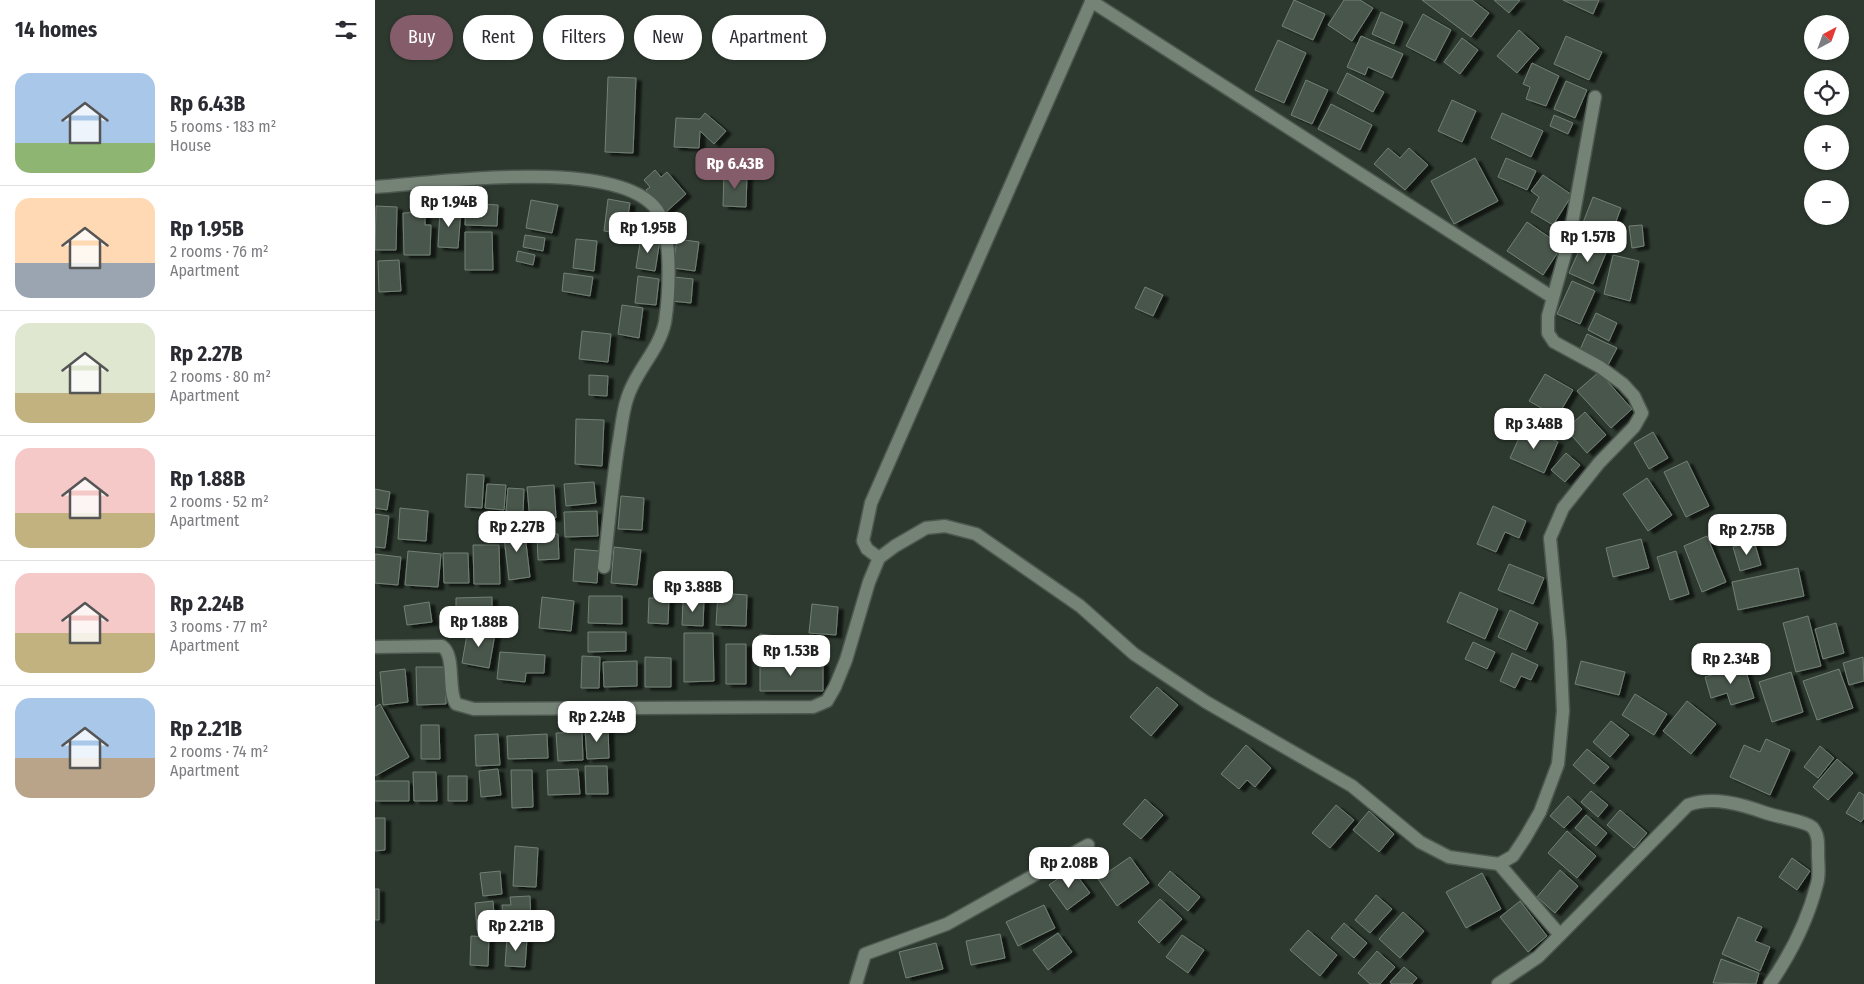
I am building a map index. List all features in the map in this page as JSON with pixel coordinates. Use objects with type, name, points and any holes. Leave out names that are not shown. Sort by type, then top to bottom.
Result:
[{"type":"street","points":[[879,558],[867,550],[863,541],[871,503],[1092,1],[1552,297]]},
{"type":"street","points":[[375,647],[442,646],[449,655],[452,698],[456,704],[474,708],[813,707],[827,701],[835,687],[846,660],[869,582],[879,558],[895,546],[926,528],[945,526],[976,534],[1080,606],[1117,636],[1134,654],[1206,702],[1352,786],[1420,842],[1449,858],[1499,864],[1513,856],[1525,838],[1540,812],[1558,764],[1563,711],[1560,642],[1550,538],[1563,508],[1599,463],[1633,427],[1642,413],[1634,396],[1611,374],[1554,342],[1548,333],[1552,297],[1569,240],[1595,97]]},
{"type":"street","points":[[375,187],[509,178],[568,178],[621,186],[649,202],[658,211],[668,244],[665,321],[655,350],[636,377],[627,399],[611,494],[604,567]]},
{"type":"street","points":[[1498,984],[1538,957],[1688,805],[1701,800],[1736,804],[1781,819],[1804,823],[1811,827],[1818,836],[1818,882],[1804,921],[1780,970],[1770,984]]},
{"type":"street","points":[[857,984],[865,954],[947,924],[1088,846]]},
{"type":"street","points":[[1499,864],[1560,935]]},
{"type":"building","points":[[1294,0],[1325,14],[1313,40],[1282,26]]},
{"type":"building","points":[[1344,0],[1360,0],[1373,8],[1352,41],[1328,25]]},
{"type":"building","points":[[1422,0],[1472,0],[1489,13],[1471,37]]},
{"type":"building","points":[[1494,0],[1520,0],[1509,13]]},
{"type":"building","points":[[1563,0],[1599,0],[1593,14]]},
{"type":"building","points":[[1381,12],[1403,22],[1394,44],[1372,34]]},
{"type":"building","points":[[1423,14],[1451,30],[1435,61],[1406,46]]},
{"type":"building","points":[[1519,30],[1539,48],[1517,73],[1497,56]]},
{"type":"building","points":[[1361,36],[1403,54],[1392,78],[1368,67],[1365,75],[1347,67]]},
{"type":"building","points":[[1566,36],[1602,52],[1589,80],[1554,64]]},
{"type":"building","points":[[1462,38],[1478,50],[1460,74],[1444,62]]},
{"type":"building","points":[[1278,40],[1306,53],[1284,103],[1255,90]]},
{"type":"building","points":[[1532,63],[1559,76],[1546,106],[1526,99],[1530,87],[1523,84]]},
{"type":"building","points":[[1347,73],[1384,92],[1373,112],[1337,93]]},
{"type":"building","points":[[608,77],[636,78],[633,153],[605,152]]},
{"type":"building","points":[[1306,80],[1328,90],[1312,124],[1291,115]]},
{"type":"building","points":[[1566,81],[1587,90],[1575,118],[1554,109]]},
{"type":"building","points":[[1452,100],[1476,111],[1462,142],[1438,131]]},
{"type":"building","points":[[1331,104],[1372,125],[1360,150],[1318,129]]},
{"type":"building","points":[[705,113],[726,131],[714,144],[700,131],[699,148],[674,147],[676,118],[700,119]]},
{"type":"building","points":[[1502,113],[1543,131],[1531,157],[1491,138]]},
{"type":"building","points":[[1554,115],[1573,123],[1568,134],[1550,126]]},
{"type":"building","points":[[1388,148],[1400,158],[1409,148],[1428,165],[1405,190],[1374,164]]},
{"type":"building","points":[[1475,158],[1498,201],[1454,224],[1431,181]]},
{"type":"building","points":[[1506,158],[1536,171],[1527,190],[1498,177]]},
{"type":"building","points":[[655,170],[661,177],[667,172],[686,194],[666,212],[646,190],[650,187],[644,180]]},
{"type":"building","points":[[724,172],[747,174],[746,207],[723,206]]},
{"type":"building","points":[[1543,175],[1572,195],[1553,225],[1531,212],[1539,197],[1531,191]]},
{"type":"building","points":[[1593,197],[1621,208],[1607,245],[1579,233]]},
{"type":"building","points":[[608,199],[630,203],[625,234],[604,231]]},
{"type":"building","points":[[531,200],[558,205],[552,233],[526,228]]},
{"type":"building","points":[[466,203],[498,205],[497,226],[465,225]]},
{"type":"building","points":[[376,206],[397,207],[396,250],[375,250]]},
{"type":"building","points":[[440,209],[461,210],[458,248],[438,247]]},
{"type":"building","points":[[425,212],[425,225],[431,225],[430,255],[404,255],[403,213]]},
{"type":"building","points":[[1527,222],[1562,246],[1543,275],[1507,251]]},
{"type":"building","points":[[1642,225],[1644,246],[1632,248],[1629,226]]},
{"type":"building","points":[[465,232],[492,232],[493,270],[465,270]]},
{"type":"building","points":[[525,235],[545,238],[543,251],[523,247]]},
{"type":"building","points":[[641,237],[660,240],[655,271],[636,268]]},
{"type":"building","points":[[576,239],[597,241],[594,271],[573,268]]},
{"type":"building","points":[[677,239],[699,242],[695,271],[673,268]]},
{"type":"building","points":[[1583,242],[1606,253],[1593,284],[1569,273]]},
{"type":"building","points":[[518,251],[535,255],[533,265],[516,261]]},
{"type":"building","points":[[1613,255],[1639,261],[1630,301],[1604,294]]},
{"type":"building","points":[[399,260],[401,291],[379,292],[378,261]]},
{"type":"building","points":[[564,273],[593,277],[590,296],[562,291]]},
{"type":"building","points":[[638,276],[659,279],[656,305],[635,303]]},
{"type":"building","points":[[674,277],[693,279],[691,303],[671,301]]},
{"type":"building","points":[[1572,281],[1595,291],[1580,324],[1557,314]]},
{"type":"building","points":[[1145,287],[1163,295],[1153,316],[1135,308]]},
{"type":"building","points":[[622,305],[643,308],[639,338],[618,334]]},
{"type":"building","points":[[1596,313],[1617,323],[1609,341],[1588,330]]},
{"type":"building","points":[[582,331],[611,334],[608,362],[579,359]]},
{"type":"building","points":[[1587,334],[1617,348],[1608,365],[1579,352]]},
{"type":"building","points":[[1599,372],[1632,409],[1611,428],[1577,391]]},
{"type":"building","points":[[1545,374],[1573,390],[1557,417],[1529,401]]},
{"type":"building","points":[[589,375],[608,376],[607,396],[589,395]]},
{"type":"building","points":[[1585,412],[1606,435],[1587,453],[1566,429]]},
{"type":"building","points":[[576,419],[604,420],[602,466],[575,464]]},
{"type":"building","points":[[1524,427],[1558,442],[1544,473],[1510,458]]},
{"type":"building","points":[[1653,432],[1668,458],[1649,469],[1634,443]]},
{"type":"building","points":[[1566,453],[1580,465],[1565,482],[1551,470]]},
{"type":"building","points":[[1687,461],[1709,506],[1686,517],[1664,472]]},
{"type":"building","points":[[467,474],[484,475],[482,508],[465,507]]},
{"type":"building","points":[[1647,478],[1672,515],[1648,531],[1623,494]]},
{"type":"building","points":[[594,482],[596,503],[566,506],[564,484]]},
{"type":"building","points":[[487,484],[506,485],[504,510],[485,508]]},
{"type":"building","points":[[554,485],[556,518],[530,520],[527,487]]},
{"type":"building","points":[[508,488],[524,489],[523,513],[506,511]]},
{"type":"building","points":[[375,489],[390,492],[387,510],[375,508]]},
{"type":"building","points":[[621,496],[644,498],[642,530],[618,529]]},
{"type":"building","points":[[1493,506],[1526,521],[1519,538],[1505,532],[1496,552],[1477,544]]},
{"type":"building","points":[[400,508],[428,511],[426,541],[398,539]]},
{"type":"building","points":[[597,511],[598,536],[565,537],[564,512]]},
{"type":"building","points":[[375,514],[389,516],[385,548],[375,547]]},
{"type":"building","points":[[524,526],[530,577],[509,580],[503,529]]},
{"type":"building","points":[[558,534],[559,559],[538,560],[537,535]]},
{"type":"building","points":[[1707,536],[1726,582],[1702,592],[1684,546]]},
{"type":"building","points":[[1641,539],[1649,568],[1613,577],[1606,548]]},
{"type":"building","points":[[1754,541],[1761,565],[1740,571],[1733,547]]},
{"type":"building","points":[[473,545],[499,545],[500,584],[474,584]]},
{"type":"building","points":[[614,547],[641,550],[637,585],[611,583]]},
{"type":"building","points":[[575,549],[599,551],[597,583],[573,581]]},
{"type":"building","points":[[408,551],[441,554],[438,587],[405,585]]},
{"type":"building","points":[[1676,551],[1689,594],[1670,600],[1657,557]]},
{"type":"building","points":[[443,553],[468,553],[469,583],[444,583]]},
{"type":"building","points":[[375,554],[401,557],[398,585],[375,583]]},
{"type":"building","points":[[1509,564],[1544,578],[1533,604],[1498,590]]},
{"type":"building","points":[[1798,568],[1804,596],[1738,610],[1732,582]]},
{"type":"building","points":[[1460,592],[1498,609],[1485,639],[1447,622]]},
{"type":"building","points":[[718,593],[747,595],[746,626],[716,625]]},
{"type":"building","points":[[589,596],[622,596],[622,624],[588,623]]},
{"type":"building","points":[[492,597],[492,624],[456,624],[456,598]]},
{"type":"building","points":[[542,597],[574,601],[571,631],[539,628]]},
{"type":"building","points":[[649,598],[669,598],[668,624],[648,623]]},
{"type":"building","points":[[683,600],[704,600],[703,626],[682,625]]},
{"type":"building","points":[[429,602],[432,622],[407,625],[404,606]]},
{"type":"building","points":[[812,604],[838,607],[836,635],[809,633]]},
{"type":"building","points":[[1510,610],[1538,623],[1526,650],[1498,637]]},
{"type":"building","points":[[1808,616],[1821,666],[1796,672],[1783,623]]},
{"type":"building","points":[[1836,623],[1844,653],[1823,659],[1815,629]]},
{"type":"building","points":[[468,629],[495,634],[489,668],[462,663]]},
{"type":"building","points":[[588,632],[626,632],[626,651],[588,652]]},
{"type":"building","points":[[684,633],[713,633],[714,681],[684,682]]},
{"type":"building","points":[[760,634],[784,637],[782,661],[757,658]]},
{"type":"building","points":[[1473,642],[1495,652],[1487,669],[1465,659]]},
{"type":"building","points":[[726,644],[746,644],[746,684],[726,684]]},
{"type":"building","points":[[795,645],[817,647],[817,660],[794,659]]},
{"type":"building","points":[[500,652],[545,655],[544,673],[526,673],[525,682],[497,679]]},
{"type":"building","points":[[1512,653],[1538,665],[1531,680],[1521,676],[1515,688],[1500,681]]},
{"type":"building","points":[[582,656],[600,657],[599,688],[581,688]]},
{"type":"building","points":[[645,657],[671,658],[671,687],[645,687]]},
{"type":"building","points":[[1863,657],[1864,681],[1849,685],[1843,663]]},
{"type":"building","points":[[637,661],[637,686],[604,687],[603,662]]},
{"type":"building","points":[[1581,661],[1625,672],[1619,695],[1575,684]]},
{"type":"building","points":[[760,662],[823,663],[823,691],[760,691]]},
{"type":"building","points":[[1744,665],[1754,698],[1731,705],[1727,693],[1711,698],[1705,677]]},
{"type":"building","points":[[416,667],[445,667],[446,704],[417,705]]},
{"type":"building","points":[[405,669],[408,702],[383,705],[380,672]]},
{"type":"building","points":[[1839,669],[1853,708],[1817,720],[1803,681]]},
{"type":"building","points":[[1791,672],[1803,712],[1772,722],[1759,682]]},
{"type":"building","points":[[1157,687],[1178,705],[1151,736],[1130,717]]},
{"type":"building","points":[[1635,694],[1667,714],[1654,735],[1622,715]]},
{"type":"building","points":[[1687,701],[1716,724],[1691,754],[1663,731]]},
{"type":"building","points":[[380,704],[409,757],[375,776],[375,707]]},
{"type":"building","points":[[1611,721],[1629,735],[1610,757],[1593,742]]},
{"type":"building","points":[[421,725],[439,725],[440,759],[421,759]]},
{"type":"building","points":[[608,728],[609,758],[587,759],[585,729]]},
{"type":"building","points":[[582,732],[583,760],[558,761],[556,733]]},
{"type":"building","points":[[498,734],[500,765],[476,766],[475,735]]},
{"type":"building","points":[[547,734],[548,758],[508,759],[507,736]]},
{"type":"building","points":[[1766,739],[1790,750],[1770,795],[1730,777],[1744,745],[1760,752]]},
{"type":"building","points":[[1246,745],[1271,768],[1255,787],[1247,780],[1239,789],[1221,774]]},
{"type":"building","points":[[1820,746],[1834,758],[1818,778],[1804,767]]},
{"type":"building","points":[[1587,749],[1609,767],[1594,784],[1573,765]]},
{"type":"building","points":[[1837,759],[1853,773],[1828,800],[1813,787]]},
{"type":"building","points":[[585,766],[607,766],[608,794],[586,794]]},
{"type":"building","points":[[498,769],[501,795],[481,797],[479,771]]},
{"type":"building","points":[[578,769],[580,794],[548,795],[547,770]]},
{"type":"building","points":[[511,770],[532,770],[533,807],[512,808]]},
{"type":"building","points":[[413,772],[436,772],[437,801],[414,801]]},
{"type":"building","points":[[448,776],[467,776],[467,801],[448,801]]},
{"type":"building","points":[[375,781],[409,781],[409,801],[375,801]]},
{"type":"building","points":[[1591,791],[1608,805],[1598,817],[1581,802]]},
{"type":"building","points":[[1859,792],[1864,795],[1864,818],[1861,822],[1846,813]]},
{"type":"building","points":[[1568,796],[1582,809],[1564,828],[1550,816]]},
{"type":"building","points":[[1145,799],[1163,815],[1141,839],[1123,824]]},
{"type":"building","points":[[1336,805],[1354,820],[1330,848],[1312,833]]},
{"type":"building","points":[[1620,810],[1647,833],[1634,848],[1607,825]]},
{"type":"building","points":[[1369,811],[1394,834],[1379,852],[1353,830]]},
{"type":"building","points":[[1586,815],[1607,833],[1596,846],[1575,828]]},
{"type":"building","points":[[375,818],[385,818],[385,850],[375,851]]},
{"type":"building","points":[[1567,831],[1596,856],[1577,878],[1548,853]]},
{"type":"building","points":[[515,846],[538,848],[536,887],[513,886]]},
{"type":"building","points":[[1130,857],[1149,883],[1117,906],[1098,879]]},
{"type":"building","points":[[1792,858],[1810,871],[1797,890],[1779,877]]},
{"type":"building","points":[[1072,869],[1090,893],[1067,910],[1049,885]]},
{"type":"building","points":[[1560,870],[1578,886],[1555,913],[1537,897]]},
{"type":"building","points":[[500,871],[502,894],[483,896],[480,873]]},
{"type":"building","points":[[1170,871],[1200,897],[1188,911],[1158,885]]},
{"type":"building","points":[[1482,873],[1501,909],[1466,928],[1446,892]]},
{"type":"building","points":[[375,889],[379,889],[379,920],[375,920]]},
{"type":"building","points":[[1376,895],[1392,909],[1370,933],[1355,920]]},
{"type":"building","points":[[530,896],[531,925],[504,927],[502,905],[511,905],[510,897]]},
{"type":"building","points":[[1160,899],[1182,919],[1159,943],[1138,922]]},
{"type":"building","points":[[493,901],[495,928],[477,930],[475,903]]},
{"type":"building","points":[[1520,901],[1547,936],[1528,952],[1500,917]]},
{"type":"building","points":[[1044,905],[1055,928],[1018,946],[1006,922]]},
{"type":"building","points":[[1403,912],[1424,931],[1400,958],[1379,939]]},
{"type":"building","points":[[1738,917],[1762,927],[1755,941],[1770,947],[1760,971],[1722,954]]},
{"type":"building","points":[[1344,923],[1367,943],[1354,958],[1331,938]]},
{"type":"building","points":[[1308,930],[1337,955],[1320,976],[1290,950]]},
{"type":"building","points":[[1058,933],[1072,952],[1048,970],[1033,950]]},
{"type":"building","points":[[1000,934],[1005,958],[971,965],[966,941]]},
{"type":"building","points":[[1182,935],[1204,950],[1188,973],[1166,957]]},
{"type":"building","points":[[471,936],[489,937],[488,966],[470,965]]},
{"type":"building","points":[[507,937],[527,939],[525,967],[505,966]]},
{"type":"building","points":[[936,943],[943,969],[906,978],[899,952]]},
{"type":"building","points":[[1377,951],[1395,967],[1380,984],[1370,984],[1358,973]]},
{"type":"building","points":[[1721,959],[1759,973],[1756,984],[1713,983]]},
{"type":"building","points":[[1404,967],[1417,978],[1412,984],[1392,984],[1390,982]]}]
